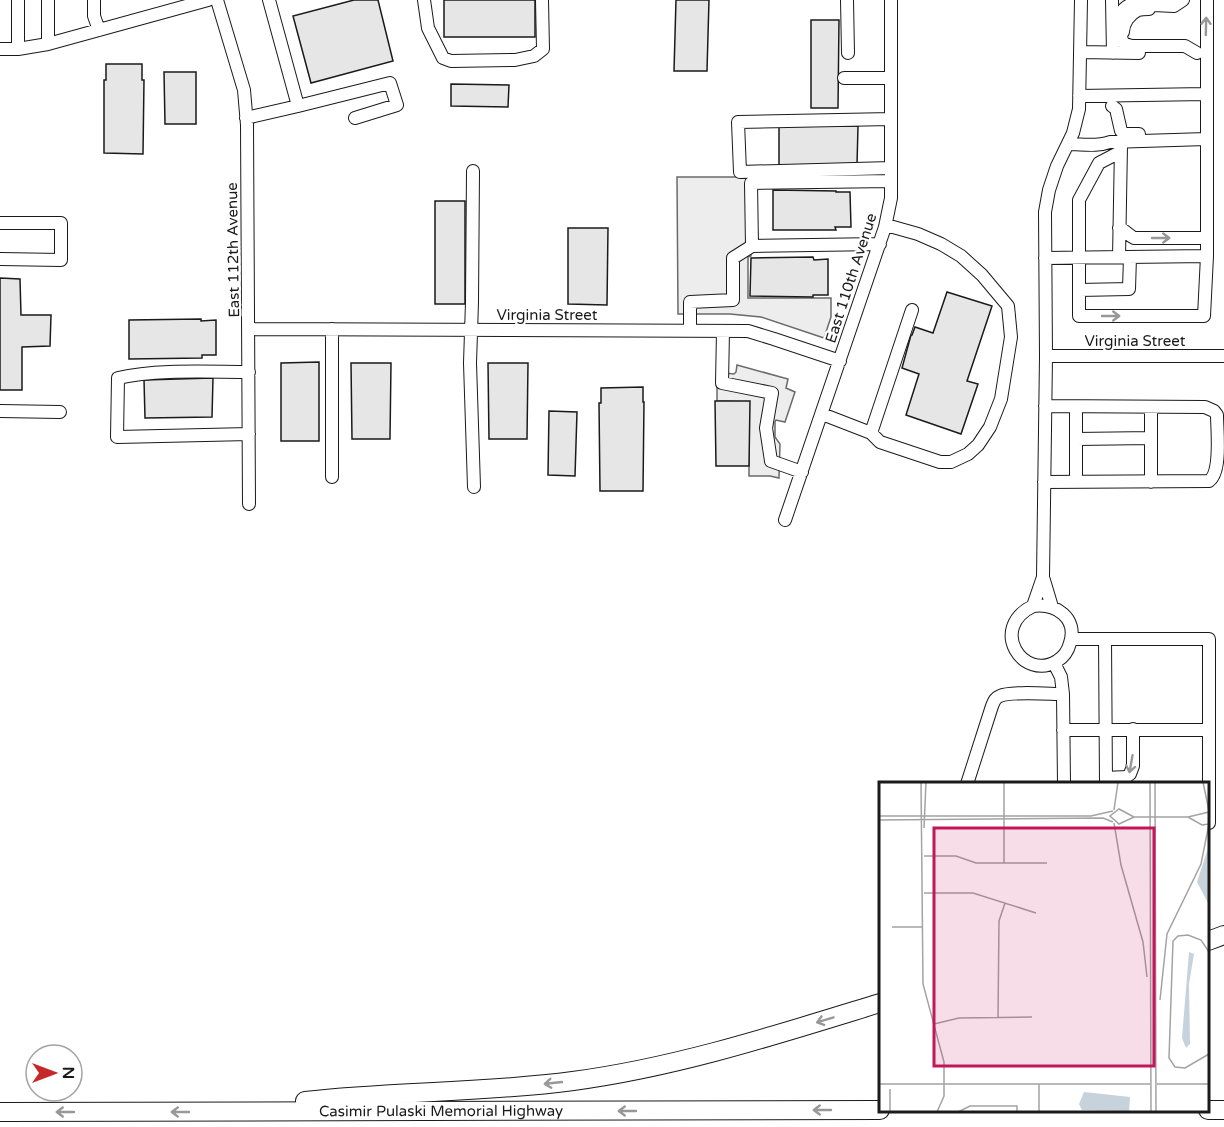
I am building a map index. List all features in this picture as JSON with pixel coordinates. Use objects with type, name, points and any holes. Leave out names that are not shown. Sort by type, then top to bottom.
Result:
[{"type":"highway","points":[[1209,941],[1224,935]]},
{"type":"highway","points":[[207,1112],[368,1095],[494,1090],[572,1082],[717,1053],[879,1003]]},
{"type":"highway","name":"Casimir Pulaski Memorial Highway","points":[[0,1112],[879,1110]]},
{"type":"street","points":[[18,0],[18,49]]},
{"type":"street","points":[[48,0],[48,44]]},
{"type":"street","points":[[94,0],[94,16],[99,30]]},
{"type":"street","points":[[0,49],[18,49],[48,44],[208,0]]},
{"type":"street","name":"East 112th Avenue","points":[[217,0],[244,90],[246,118],[249,504]]},
{"type":"street","points":[[269,0],[298,106]]},
{"type":"street","points":[[424,0],[428,28],[443,58],[451,61],[515,60],[534,56],[543,49],[542,0]]},
{"type":"street","points":[[847,0],[848,53]]},
{"type":"street","name":"East 110th Avenue","points":[[785,520],[886,225],[891,198],[891,0]]},
{"type":"street","points":[[1052,606],[1043,577],[1045,212],[1048,190],[1077,121],[1081,0]]},
{"type":"street","points":[[1112,0],[1113,52]]},
{"type":"street","points":[[1117,145],[1099,163],[1079,200],[1079,316],[1204,316],[1207,238],[1202,139],[1206,94],[1201,53],[1207,0]]},
{"type":"street","points":[[1178,3],[1127,6],[1119,17],[1122,42],[1132,46],[1185,46],[1201,53]]},
{"type":"street","points":[[1080,52],[1201,53]]},
{"type":"street","points":[[844,78],[891,78]]},
{"type":"street","points":[[246,118],[390,83],[398,105],[355,118]]},
{"type":"street","points":[[1079,96],[1109,101],[1206,94]]},
{"type":"street","points":[[1109,101],[1118,113],[1121,131],[1126,134],[1187,133],[1202,139]]},
{"type":"street","points":[[1079,290],[1129,289],[1119,228],[1117,145],[1109,101]]},
{"type":"street","points":[[891,118],[738,122],[740,172],[891,181]]},
{"type":"street","points":[[1069,144],[1117,145],[1202,139]]},
{"type":"street","points":[[752,246],[751,183],[891,168]]},
{"type":"street","points":[[473,171],[470,363],[474,487]]},
{"type":"street","points":[[0,223],[61,223],[61,260],[0,260]]},
{"type":"street","points":[[822,414],[871,433],[880,442],[940,462],[951,462],[968,454],[978,445],[990,427],[1001,399],[1011,337],[1008,306],[961,255],[918,234],[886,225]]},
{"type":"street","points":[[1119,228],[1134,238],[1207,238]]},
{"type":"street","points":[[690,331],[690,303],[733,300],[733,258],[752,246],[880,244]]},
{"type":"street","points":[[1045,258],[1207,256]]},
{"type":"street","points":[[871,433],[912,310]]},
{"type":"street","name":"Virginia Street","points":[[249,329],[748,331],[840,361]]},
{"type":"street","points":[[332,329],[332,477]]},
{"type":"street","points":[[723,331],[722,383],[772,393],[766,428],[771,461],[802,472]]},
{"type":"street","name":"Virginia Street","points":[[1046,356],[1224,356]]},
{"type":"street","points":[[249,372],[198,371],[133,374],[118,378],[117,437],[249,434]]},
{"type":"street","points":[[1044,482],[1209,481],[1213,478],[1217,466],[1217,415],[1205,407],[1045,406]]},
{"type":"street","points":[[1076,406],[1076,482]]},
{"type":"street","points":[[1151,407],[1151,482]]},
{"type":"street","points":[[0,411],[60,412]]},
{"type":"street","points":[[1076,439],[1151,438]]},
{"type":"street","points":[[1033,606],[1043,577]]},
{"type":"street","points":[[1033,606],[1052,606],[1068,619],[1072,639],[1069,649],[1054,663],[1034,665],[1018,654],[1013,645],[1013,626],[1017,617],[1024,610],[1033,606]]},
{"type":"street","points":[[1072,639],[1209,639],[1209,823]]},
{"type":"street","points":[[1105,639],[1106,781],[1126,777],[1132,771],[1133,729]]},
{"type":"street","points":[[1054,663],[1061,678],[1063,694],[1064,782]]},
{"type":"street","points":[[967,782],[994,700],[1009,694],[1063,694]]},
{"type":"street","points":[[1064,730],[1209,730]]},
{"type":"shaded area","points":[[677,177],[752,177],[748,298],[831,298],[831,317],[824,338],[761,317],[730,314],[678,314]]},
{"type":"shaded area","points":[[737,365],[788,379],[786,388],[795,392],[785,422],[776,420],[775,422],[775,437],[780,444],[779,478],[749,476],[749,402],[717,401],[717,372],[734,374]]},
{"type":"building","points":[[354,0],[378,0],[393,61],[311,83],[293,16]]},
{"type":"building","points":[[444,0],[535,0],[535,37],[444,37]]},
{"type":"building","points":[[676,0],[709,0],[707,71],[674,71]]},
{"type":"building","points":[[811,20],[839,20],[838,108],[811,108]]},
{"type":"building","points":[[106,64],[142,64],[142,80],[144,80],[143,154],[104,153]]},
{"type":"building","points":[[164,72],[196,72],[196,124],[165,124]]},
{"type":"building","points":[[451,84],[509,85],[508,107],[451,106]]},
{"type":"building","points":[[779,126],[858,126],[857,165],[779,165]]},
{"type":"building","points":[[773,190],[850,192],[851,227],[835,227],[836,230],[773,230]]},
{"type":"building","points":[[435,201],[465,201],[465,304],[435,304]]},
{"type":"building","points":[[568,228],[608,228],[607,305],[568,304]]},
{"type":"building","points":[[813,257],[814,260],[828,259],[828,295],[813,295],[813,297],[750,296],[751,258]]},
{"type":"building","points":[[0,278],[20,279],[21,315],[51,315],[50,346],[22,347],[22,390],[0,390]]},
{"type":"building","points":[[947,292],[992,306],[967,381],[978,384],[961,434],[906,415],[919,374],[902,368],[911,335],[915,327],[933,333]]},
{"type":"building","points":[[201,319],[201,321],[216,320],[216,355],[202,355],[202,358],[129,359],[129,320]]},
{"type":"building","points":[[319,362],[319,441],[281,441],[281,363]]},
{"type":"building","points":[[351,363],[391,363],[390,439],[352,439]]},
{"type":"building","points":[[488,363],[528,363],[527,439],[489,439]]},
{"type":"building","points":[[213,378],[212,417],[145,418],[144,380]]},
{"type":"building","points":[[643,387],[643,491],[600,491],[599,403],[601,403],[601,388]]},
{"type":"building","points":[[715,401],[750,401],[749,466],[716,466]]},
{"type":"building","points":[[549,411],[577,412],[575,476],[548,475]]}]
